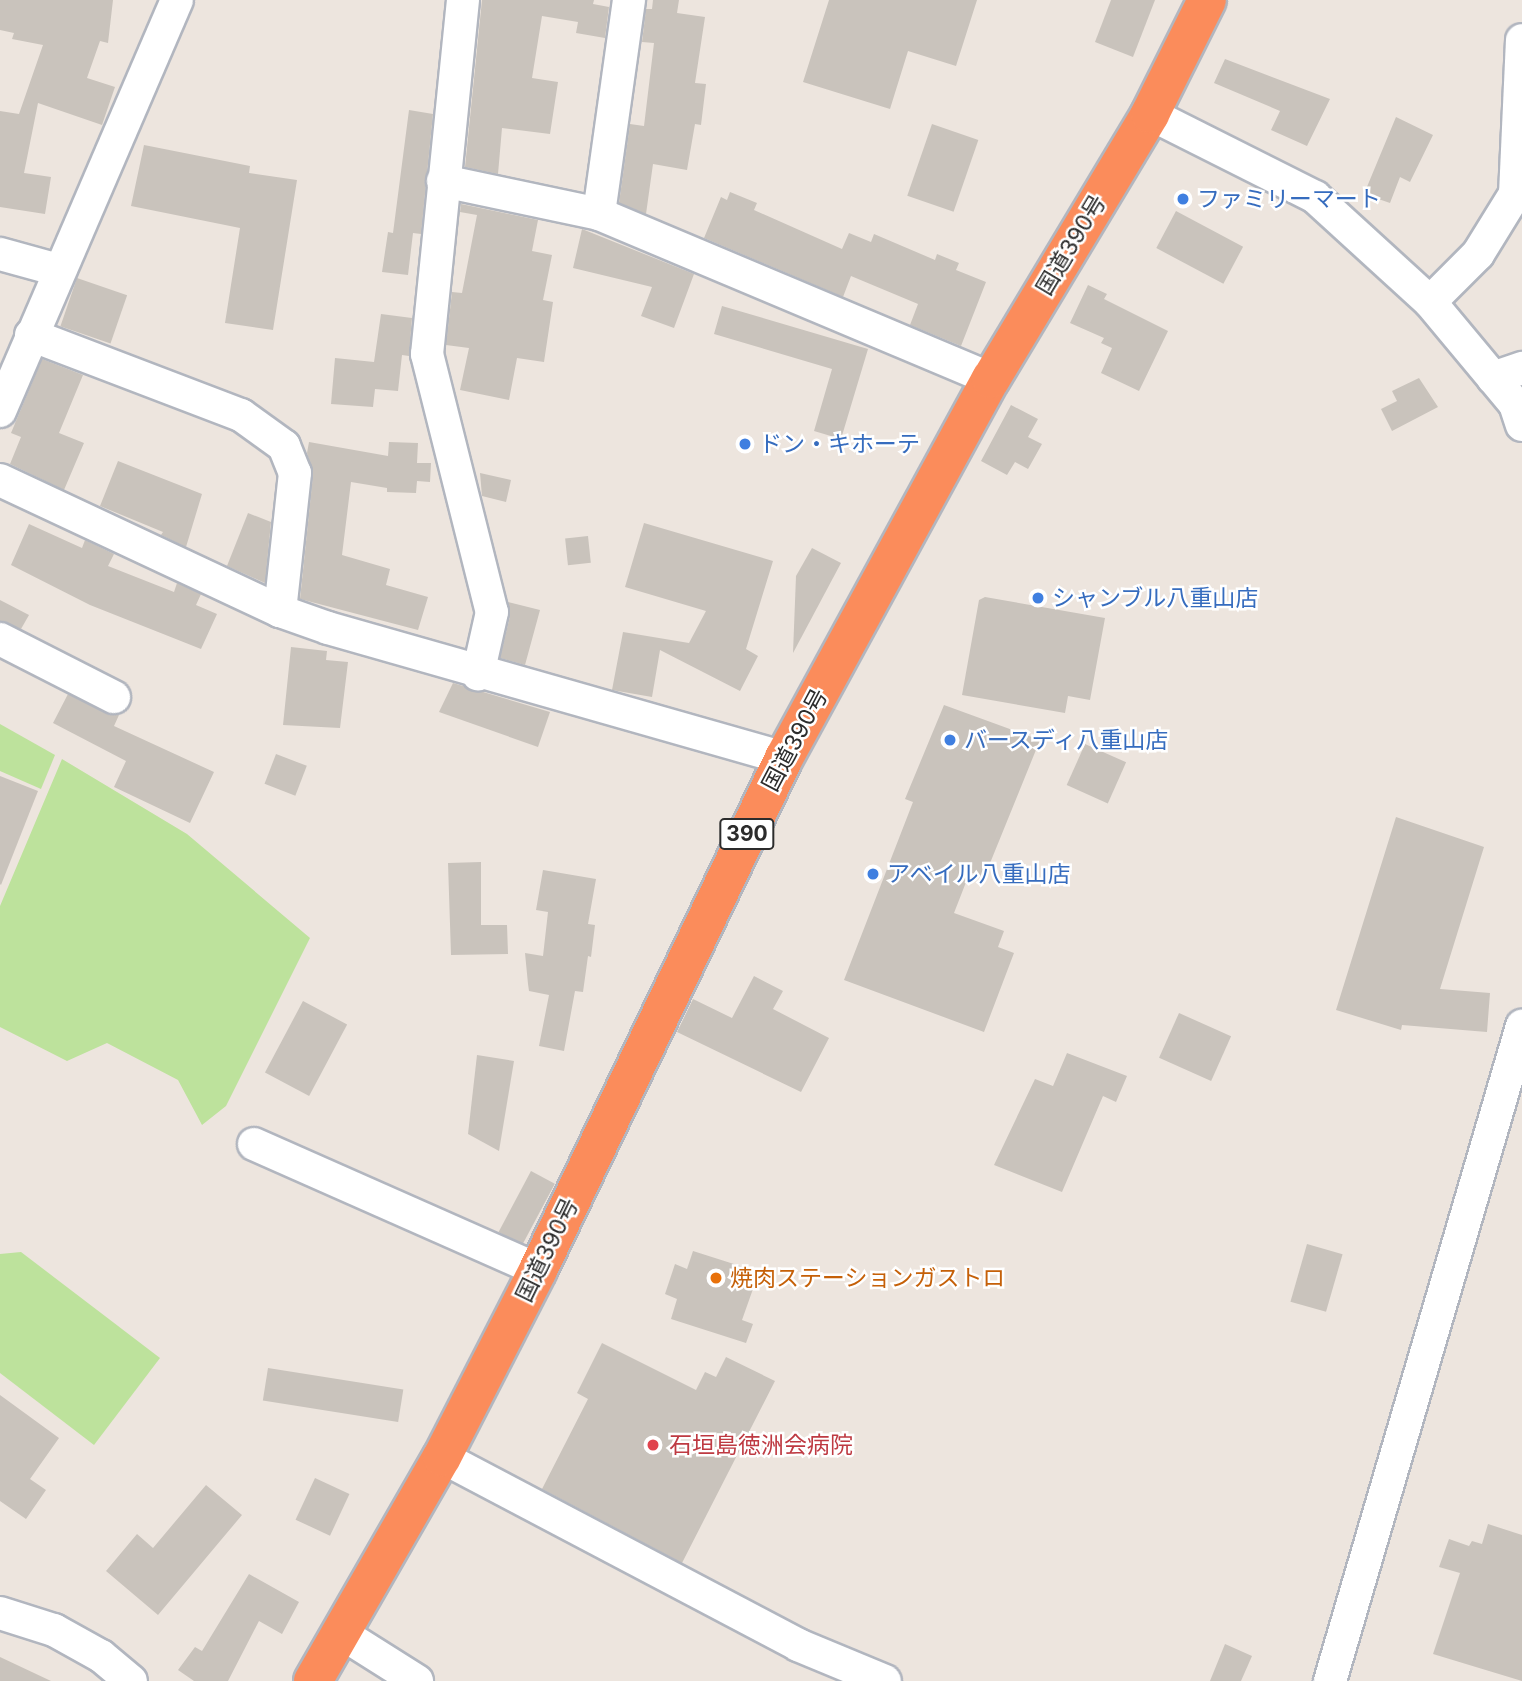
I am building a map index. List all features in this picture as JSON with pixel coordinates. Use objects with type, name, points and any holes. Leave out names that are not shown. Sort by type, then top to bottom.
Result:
[{"type":"highway","name":"国道390号","points":[[313,1681],[442,1457],[537,1270],[784,758],[991,379],[1150,114],[1207,0]]},
{"type":"street","points":[[0,411],[58,270],[177,0]]},
{"type":"street","points":[[463,0],[427,354],[492,612],[478,674]]},
{"type":"street","points":[[599,214],[629,0]]},
{"type":"street","points":[[1430,302],[1478,254],[1515,194],[1522,41]]},
{"type":"street","points":[[1150,114],[1315,197],[1508,373],[1522,425]]},
{"type":"street","points":[[443,181],[599,214],[991,379]]},
{"type":"street","points":[[0,254],[58,270]]},
{"type":"street","points":[[31,335],[241,415],[284,446],[295,473],[280,611]]},
{"type":"street","points":[[0,480],[280,611],[478,674],[784,758]]},
{"type":"street","points":[[0,639],[114,696]]},
{"type":"street","points":[[1331,1681],[1522,1026]]},
{"type":"street","points":[[254,1144],[537,1270]]},
{"type":"street","points":[[442,1457],[798,1645],[885,1681]]},
{"type":"street","points":[[0,1613],[54,1630],[100,1656],[131,1681]]},
{"type":"street","points":[[341,1633],[417,1681]]},
{"type":"green space","points":[[0,724],[55,755],[41,789],[0,771]]},
{"type":"green space","points":[[62,759],[187,834],[310,938],[226,1106],[202,1125],[178,1080],[107,1043],[67,1061],[0,1027],[0,906]]},
{"type":"green space","points":[[21,1252],[160,1358],[94,1445],[0,1373],[0,1254]]},
{"type":"building","points":[[0,0],[113,0],[108,43],[100,41],[87,78],[115,87],[102,125],[38,103],[24,173],[51,177],[45,214],[0,207],[0,111],[19,114],[43,45],[12,39],[14,33],[0,30]]},
{"type":"building","points":[[482,0],[594,0],[593,4],[609,7],[605,38],[576,33],[578,22],[542,16],[532,78],[558,82],[550,134],[502,128],[498,174],[465,167]]},
{"type":"building","points":[[653,0],[679,0],[677,13],[705,17],[695,83],[706,84],[701,125],[695,124],[687,170],[653,164],[646,214],[619,203],[630,124],[644,126],[654,43],[642,42],[646,9],[652,9]]},
{"type":"building","points":[[829,0],[977,0],[956,66],[908,51],[890,109],[803,82]]},
{"type":"building","points":[[1111,0],[1155,0],[1133,57],[1095,42]]},
{"type":"building","points":[[1225,59],[1330,99],[1307,146],[1271,130],[1280,111],[1214,83]]},
{"type":"building","points":[[409,110],[433,114],[421,234],[413,233],[408,275],[382,272],[388,232],[393,233]]},
{"type":"building","points":[[1396,117],[1433,135],[1410,182],[1400,177],[1390,203],[1364,194]]},
{"type":"building","points":[[932,124],[978,140],[954,212],[907,196]]},
{"type":"building","points":[[144,145],[250,166],[249,173],[297,180],[273,330],[225,323],[240,228],[131,206]]},
{"type":"building","points":[[730,192],[757,203],[754,210],[842,249],[849,233],[871,242],[874,234],[935,260],[937,254],[959,263],[956,270],[986,282],[961,346],[910,325],[918,304],[851,276],[843,297],[704,238],[721,197],[727,200]]},
{"type":"building","points":[[461,204],[538,220],[532,251],[552,255],[543,300],[553,302],[544,362],[517,358],[509,400],[460,390],[469,348],[446,345],[452,292],[462,293],[477,215],[460,212]]},
{"type":"building","points":[[1176,211],[1243,247],[1223,284],[1156,248]]},
{"type":"building","points":[[582,229],[694,274],[674,328],[641,316],[652,287],[573,268]]},
{"type":"building","points":[[77,278],[127,295],[111,343],[60,326]]},
{"type":"building","points":[[1088,285],[1107,294],[1104,299],[1168,331],[1139,391],[1101,373],[1112,348],[1101,343],[1104,338],[1070,323]]},
{"type":"building","points":[[722,306],[868,349],[841,439],[814,431],[832,369],[714,334]]},
{"type":"building","points":[[381,314],[412,318],[409,356],[402,355],[398,391],[375,389],[373,407],[331,404],[335,358],[374,362]]},
{"type":"building","points":[[42,359],[83,375],[59,433],[84,443],[64,490],[10,464],[21,437],[11,433]]},
{"type":"building","points":[[1419,378],[1438,407],[1392,431],[1381,409],[1397,401],[1392,391]]},
{"type":"building","points":[[1011,405],[1038,419],[1028,437],[1042,444],[1028,469],[1015,462],[1007,475],[981,461]]},
{"type":"building","points":[[309,442],[388,456],[389,442],[418,443],[417,463],[431,463],[430,482],[417,481],[416,493],[387,492],[387,488],[351,482],[342,555],[390,569],[386,585],[428,597],[418,630],[300,599],[313,475],[307,453]]},
{"type":"building","points":[[118,461],[202,494],[186,547],[161,535],[163,532],[100,506]]},
{"type":"building","points":[[480,473],[511,480],[506,502],[482,496]]},
{"type":"building","points":[[248,513],[271,522],[265,583],[227,566]]},
{"type":"building","points":[[644,523],[773,561],[746,649],[758,656],[740,691],[660,650],[652,697],[612,690],[623,632],[689,643],[706,611],[625,587]]},
{"type":"building","points":[[29,524],[82,548],[85,540],[114,554],[108,566],[174,592],[177,583],[201,594],[196,605],[217,614],[201,649],[90,605],[11,565]]},
{"type":"building","points":[[588,536],[591,563],[568,565],[565,538]]},
{"type":"building","points":[[812,548],[841,563],[793,653],[796,576]]},
{"type":"building","points":[[985,597],[1105,618],[1090,700],[1068,696],[1065,713],[962,695],[979,600]]},
{"type":"building","points":[[0,600],[29,615],[21,629],[0,621]]},
{"type":"building","points":[[508,602],[540,610],[525,665],[500,658],[510,616]]},
{"type":"building","points":[[291,647],[327,651],[326,660],[348,662],[340,728],[283,725]]},
{"type":"building","points":[[453,683],[550,712],[538,747],[439,712]]},
{"type":"building","points":[[68,694],[119,715],[114,726],[214,772],[190,823],[114,787],[126,761],[53,723]]},
{"type":"building","points":[[944,705],[1040,740],[984,878],[970,872],[954,913],[1004,931],[998,947],[1014,953],[984,1032],[844,980],[913,802],[905,799]]},
{"type":"building","points":[[1085,744],[1126,762],[1108,803],[1067,785]]},
{"type":"building","points":[[276,754],[307,766],[295,796],[265,784]]},
{"type":"building","points":[[0,776],[38,791],[1,885],[0,884]]},
{"type":"building","points":[[1396,817],[1484,847],[1440,989],[1490,993],[1487,1032],[1402,1025],[1401,1030],[1336,1010]]},
{"type":"building","points":[[481,862],[481,925],[507,925],[508,954],[451,955],[448,863]]},
{"type":"building","points":[[543,870],[596,879],[588,924],[595,925],[591,957],[588,956],[583,992],[575,991],[564,1051],[539,1046],[549,995],[529,991],[528,984],[525,953],[543,956],[548,912],[536,910]]},
{"type":"building","points":[[754,976],[783,991],[773,1009],[829,1038],[801,1092],[677,1032],[693,999],[732,1018]]},
{"type":"building","points":[[303,1001],[347,1024],[309,1096],[265,1073]]},
{"type":"building","points":[[1179,1013],[1231,1036],[1211,1081],[1159,1058]]},
{"type":"building","points":[[1067,1053],[1127,1076],[1116,1102],[1103,1096],[1062,1192],[994,1165],[1035,1079],[1053,1086]]},
{"type":"building","points":[[477,1055],[514,1061],[499,1151],[468,1134]]},
{"type":"building","points":[[531,1171],[555,1184],[522,1245],[499,1232]]},
{"type":"building","points":[[1307,1244],[1343,1254],[1326,1312],[1290,1302]]},
{"type":"building","points":[[693,1251],[759,1272],[742,1320],[753,1324],[746,1343],[671,1319],[677,1299],[665,1294],[675,1264],[687,1269]]},
{"type":"building","name":"石垣島徳洲会病院","points":[[602,1343],[696,1390],[705,1372],[716,1377],[726,1357],[775,1381],[682,1563],[542,1489],[588,1399],[577,1393]]},
{"type":"building","points":[[268,1368],[403,1389],[398,1422],[263,1401]]},
{"type":"building","points":[[0,1395],[59,1438],[30,1479],[46,1490],[26,1519],[0,1501]]},
{"type":"building","points":[[315,1478],[349,1494],[330,1536],[296,1520]]},
{"type":"building","points":[[206,1485],[242,1515],[158,1615],[106,1571],[137,1534],[153,1548]]},
{"type":"building","points":[[1488,1524],[1522,1535],[1522,1681],[1433,1654],[1460,1573],[1439,1567],[1449,1539],[1469,1546],[1472,1541],[1482,1544]]},
{"type":"building","points":[[249,1574],[299,1602],[282,1634],[259,1621],[228,1681],[194,1681],[178,1670],[195,1647],[202,1651]]},
{"type":"building","points":[[1225,1644],[1252,1656],[1241,1681],[1210,1681]]},
{"type":"building","points":[[0,1657],[51,1681],[0,1681]]},
{"type":"place","name":"ファミリーマート","points":[[1183,199]]},
{"type":"place","name":"ドン・キホーテ","points":[[745,444]]},
{"type":"place","name":"シャンブル八重山店","points":[[1038,598]]},
{"type":"place","name":"バースディ八重山店","points":[[950,740]]},
{"type":"place","name":"アベイル八重山店","points":[[873,874]]},
{"type":"place","name":"焼肉ステーションガストロ","points":[[716,1278]]},
{"type":"place","name":"石垣島徳洲会病院","points":[[653,1445]]}]
